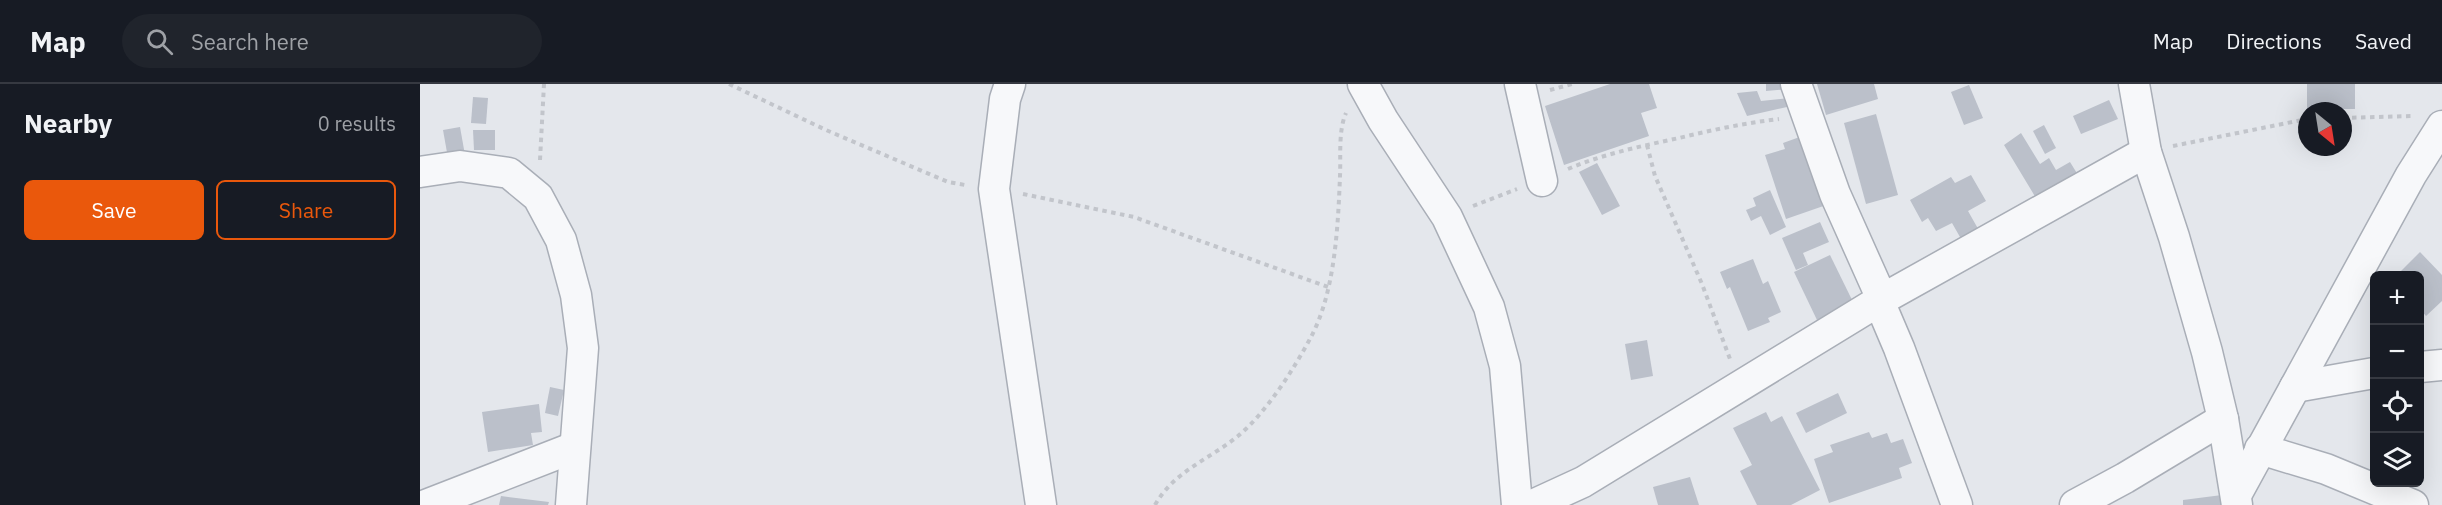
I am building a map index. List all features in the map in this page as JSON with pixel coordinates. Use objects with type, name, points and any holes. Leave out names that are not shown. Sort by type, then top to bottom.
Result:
[{"type":"street","points":[[1010,84],[1005,99],[994,189],[1041,505]]},
{"type":"street","points":[[1364,84],[1383,120],[1447,217],[1489,307],[1505,366],[1517,505]]},
{"type":"street","points":[[1520,84],[1542,181]]},
{"type":"street","points":[[1796,84],[1835,195],[1899,348],[1957,505]]},
{"type":"street","points":[[2134,84],[2146,152],[2178,249],[2207,352],[2223,419],[2237,500]]},
{"type":"street","points":[[2237,500],[2260,449],[2411,174],[2431,121]]},
{"type":"street","points":[[1533,505],[1585,494],[1740,385],[1880,300],[2146,152]]},
{"type":"street","points":[[420,172],[460,166],[509,173],[538,197],[561,240],[576,295],[583,348],[571,505]]},
{"type":"street","points":[[2424,367],[2442,365]]},
{"type":"street","points":[[2295,387],[2370,374]]},
{"type":"street","points":[[2075,505],[2223,419]]},
{"type":"street","points":[[426,505],[575,447]]},
{"type":"street","points":[[2260,449],[2326,469],[2413,505]]},
{"type":"path","points":[[538,197],[544,84]]},
{"type":"path","points":[[729,84],[826,130],[948,182],[1134,217],[1328,287]]},
{"type":"path","points":[[1155,505],[1166,487],[1179,476],[1240,435],[1283,385],[1312,335],[1328,287],[1337,231],[1344,116],[1364,84]]},
{"type":"path","points":[[1447,217],[1542,181],[1588,160],[1751,122],[1807,116]]},
{"type":"path","points":[[2352,118],[2431,121]]},
{"type":"path","points":[[2146,152],[2298,121]]},
{"type":"path","points":[[1647,145],[1655,176],[1702,284],[1740,385]]},
{"type":"building","points":[[1610,84],[1649,84],[1657,108],[1641,113],[1649,136],[1564,165],[1545,106]]},
{"type":"building","points":[[1766,84],[1799,84],[1799,88],[1766,91]]},
{"type":"building","points":[[1817,84],[1874,84],[1878,99],[1826,115]]},
{"type":"building","points":[[2307,84],[2355,84],[2355,109],[2352,109],[2352,102],[2307,102]]},
{"type":"building","points":[[1969,85],[1983,118],[1964,125],[1951,92]]},
{"type":"building","points":[[1757,91],[1761,101],[1798,97],[1796,105],[1747,116],[1737,93]]},
{"type":"building","points":[[473,97],[488,98],[486,124],[471,123]]},
{"type":"building","points":[[2109,100],[2118,119],[2081,134],[2073,116]]},
{"type":"building","points":[[1876,114],[1898,195],[1866,204],[1844,123]]},
{"type":"building","points":[[2044,125],[2056,148],[2045,154],[2033,131]]},
{"type":"building","points":[[460,127],[465,155],[448,158],[443,130]]},
{"type":"building","points":[[473,130],[495,130],[495,150],[474,150]]},
{"type":"building","points":[[2021,133],[2040,164],[2049,158],[2056,170],[2070,162],[2083,183],[2042,208],[2004,145]]},
{"type":"building","points":[[1808,134],[1835,202],[1786,219],[1765,155],[1785,149],[1783,143]]},
{"type":"building","points":[[1597,163],[1620,206],[1602,215],[1579,172]]},
{"type":"building","points":[[1971,175],[1986,201],[1968,211],[1981,234],[1964,244],[1952,223],[1936,231],[1928,218],[1922,222],[1910,200],[1951,177],[1955,183]]},
{"type":"building","points":[[1770,190],[1786,227],[1770,235],[1761,216],[1751,221],[1746,210],[1756,206],[1753,198]]},
{"type":"building","points":[[1820,222],[1829,242],[1803,253],[1808,265],[1796,270],[1782,238]]},
{"type":"building","points":[[2420,252],[2442,275],[2442,301],[2426,316],[2424,314],[2424,271],[2401,271]]},
{"type":"building","points":[[1830,255],[1853,302],[1817,320],[1794,272]]},
{"type":"building","points":[[1753,259],[1763,284],[1768,281],[1781,312],[1768,318],[1770,322],[1748,331],[1730,287],[1727,289],[1720,272]]},
{"type":"building","points":[[1647,340],[1653,376],[1631,380],[1625,344]]},
{"type":"building","points":[[550,387],[564,390],[558,416],[545,413]]},
{"type":"building","points":[[1838,393],[1847,413],[1806,433],[1796,413]]},
{"type":"building","points":[[539,404],[542,432],[531,433],[533,445],[488,452],[482,412]]},
{"type":"building","points":[[1766,412],[1771,422],[1782,416],[1820,490],[1791,505],[1757,505],[1740,471],[1752,465],[1733,428]]},
{"type":"building","points":[[1869,432],[1872,438],[1887,433],[1891,443],[1903,439],[1912,463],[1899,468],[1902,478],[1829,503],[1814,459],[1833,452],[1830,445]]},
{"type":"building","points":[[1690,477],[1699,505],[1658,505],[1653,487]]},
{"type":"building","points":[[2222,495],[2224,505],[2183,505],[2183,500]]},
{"type":"building","points":[[501,496],[549,502],[548,505],[499,505]]}]
